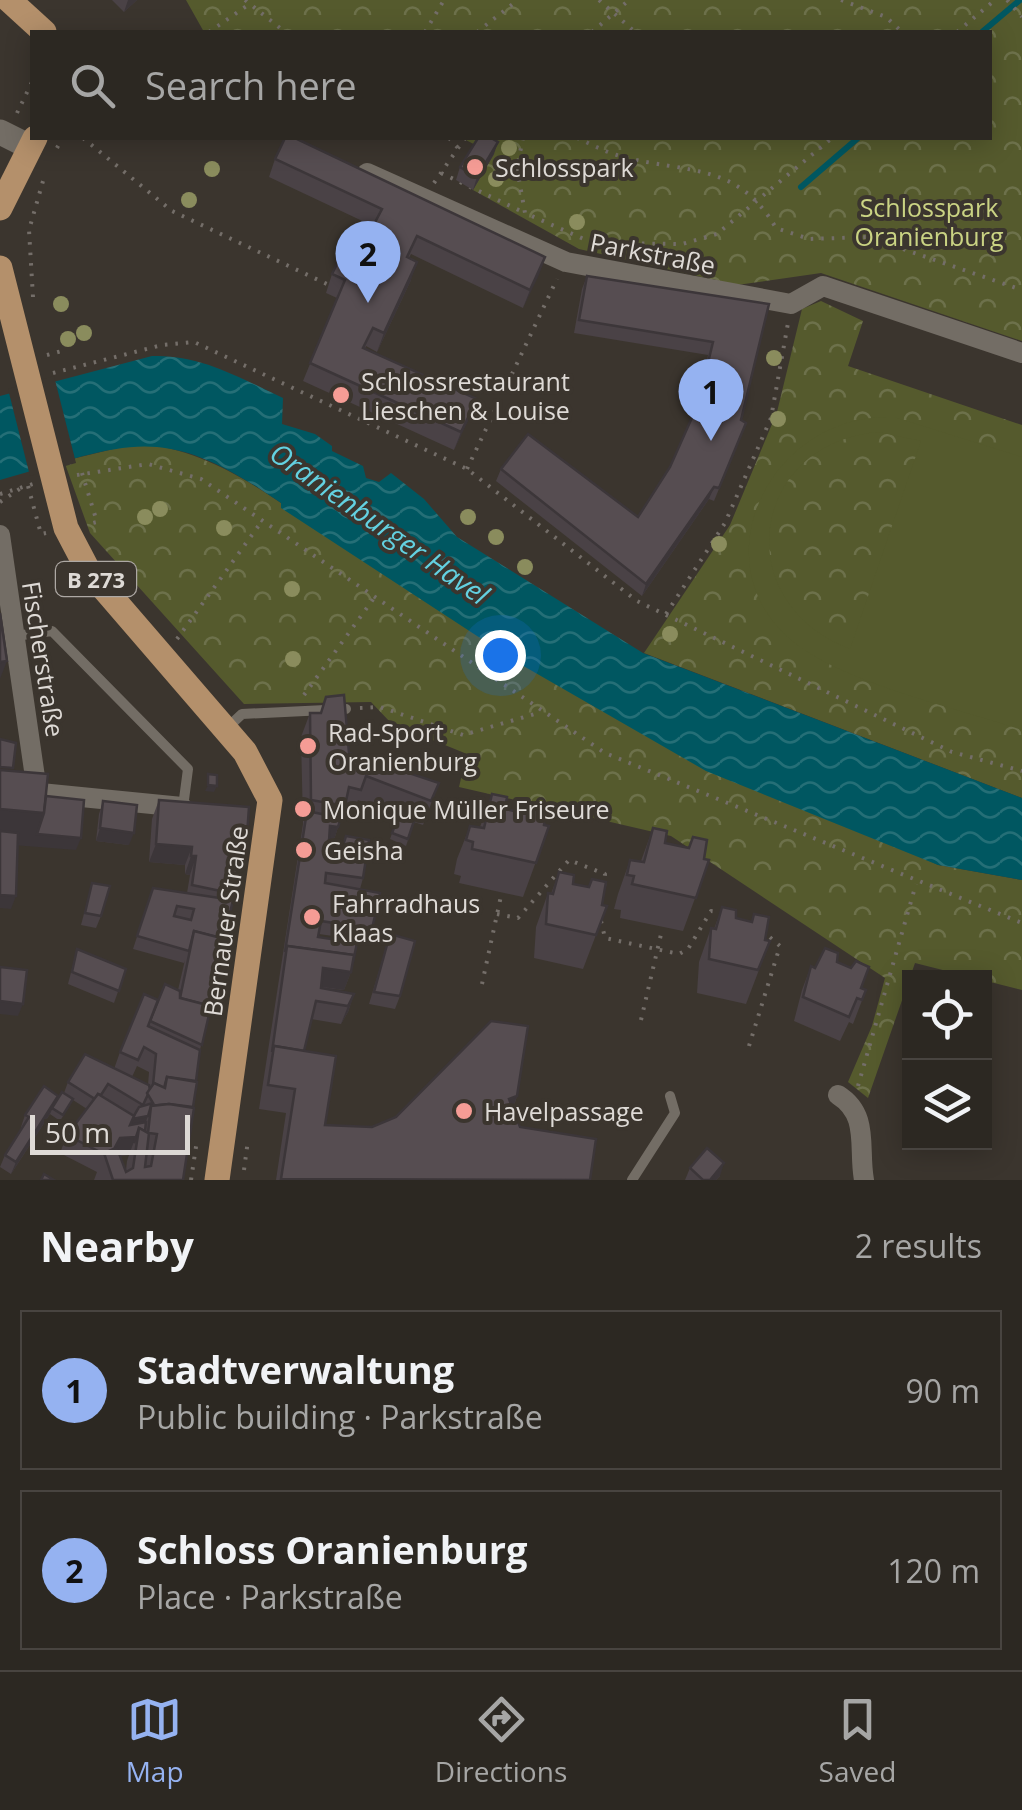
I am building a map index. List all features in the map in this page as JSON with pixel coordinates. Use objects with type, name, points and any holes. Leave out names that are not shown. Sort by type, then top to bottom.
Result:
[{"type":"main road","points":[[9,0],[42,30]]},
{"type":"main road","points":[[0,208],[39,148],[8,123]]},
{"type":"main road","name":"Bernauer Straße","points":[[0,268],[42,369],[66,528],[88,570],[257,768],[259,804],[217,1180]]},
{"type":"street","name":"Parkstraße","points":[[354,168],[566,262],[791,304],[823,286],[1022,354]]},
{"type":"street","name":"Fischerstraße","points":[[0,536],[38,791]]},
{"type":"street","points":[[0,789],[191,807]]},
{"type":"street","points":[[844,1098],[860,1118],[864,1180]]},
{"type":"lane","points":[[14,636],[52,631],[188,769],[191,807]]},
{"type":"lane","points":[[226,729],[242,714],[346,708]]},
{"type":"lane","points":[[632,1180],[675,1113],[670,1096]]},
{"type":"path","points":[[426,30],[444,0]]},
{"type":"path","points":[[480,30],[518,0]]},
{"type":"path","points":[[599,0],[632,30]]},
{"type":"path","points":[[594,30],[630,0]]},
{"type":"path","points":[[841,0],[886,17],[900,30]]},
{"type":"path","points":[[958,30],[995,0]]},
{"type":"path","points":[[1008,0],[1022,18]]},
{"type":"path","points":[[212,30],[246,2],[282,30]]},
{"type":"path","points":[[8,123],[30,85]]},
{"type":"path","points":[[85,140],[172,211],[329,285]]},
{"type":"path","points":[[451,140],[458,148]]},
{"type":"path","points":[[424,197],[464,140]]},
{"type":"path","points":[[523,140],[517,168],[525,213]]},
{"type":"path","points":[[582,140],[618,156],[713,174],[744,186],[760,201],[776,228],[808,239],[868,237],[1022,290]]},
{"type":"path","points":[[441,172],[593,243],[682,244],[718,234],[827,140]]},
{"type":"path","points":[[35,305],[28,272],[29,230],[48,167]]},
{"type":"path","points":[[467,469],[566,262]]},
{"type":"path","points":[[666,614],[725,522],[771,418],[791,304]]},
{"type":"path","points":[[41,339],[42,369],[194,342],[467,469],[637,600],[952,752],[1022,772]]},
{"type":"path","points":[[49,354],[62,351]]},
{"type":"path","points":[[0,494],[82,474],[148,464],[174,468],[200,479],[540,713],[605,753],[916,884],[1022,924]]},
{"type":"path","points":[[82,474],[97,522],[89,524]]},
{"type":"path","points":[[0,502],[26,486]]},
{"type":"path","points":[[26,486],[40,530]]},
{"type":"path","points":[[163,658],[262,521]]},
{"type":"path","points":[[293,711],[374,598]]},
{"type":"path","points":[[346,708],[380,708],[463,735],[540,713]]},
{"type":"path","points":[[498,914],[518,918],[568,860],[605,874],[604,894]]},
{"type":"path","points":[[844,1098],[861,1080],[916,884]]},
{"type":"path","points":[[482,984],[502,896]]},
{"type":"path","points":[[602,913],[600,932],[604,938],[685,952],[711,911],[730,916]]},
{"type":"path","points":[[641,1020],[662,930]]},
{"type":"path","points":[[748,1046],[780,946],[758,930]]},
{"type":"green space","name":"Schlosspark Oranienburg","points":[[186,0],[1022,0],[1022,341],[821,273],[737,285],[579,249],[473,190],[493,154],[466,140],[992,140],[992,30],[203,30]]},
{"type":"green space","points":[[821,301],[863,321],[848,366],[1022,425],[1022,798],[644,653],[730,525],[777,412],[802,309]]},
{"type":"green space","points":[[894,417],[1022,457],[1022,730],[843,671],[795,643],[766,611],[751,574],[750,536],[760,499],[782,466],[812,439],[850,422]],"holes":[[[878,432],[921,441],[850,649],[811,627],[785,598],[771,564],[770,528],[780,494],[802,465],[835,443]]]},
{"type":"green space","points":[[138,443],[196,456],[264,492],[281,503],[282,508],[429,602],[938,865],[1022,880],[1022,990],[992,982],[992,970],[943,970],[915,963],[913,970],[902,970],[902,1000],[868,1098],[848,1082],[872,1026],[885,978],[671,836],[459,787],[467,754],[391,723],[371,702],[244,704],[90,533],[64,461]]},
{"type":"water","name":"Oranienburger Havel","points":[[152,356],[203,363],[283,398],[282,424],[315,434],[332,446],[332,451],[363,466],[366,478],[379,482],[391,473],[424,499],[457,537],[643,653],[1022,798],[1022,880],[938,865],[706,771],[520,664],[281,508],[281,503],[205,459],[174,449],[115,449],[0,480],[0,396]]},
{"type":"pier","points":[[54,376],[76,463],[30,476],[8,389]]},
{"type":"building","points":[[284,140],[299,140],[545,257],[530,290],[417,236],[407,257],[417,262],[384,333],[373,328],[363,348],[477,399],[461,432],[310,363],[345,280],[332,274],[340,258],[353,264],[382,209],[275,159]]},
{"type":"building","points":[[477,140],[498,142],[477,177],[460,167]]},
{"type":"building","points":[[587,276],[769,304],[741,420],[746,423],[719,488],[714,487],[646,584],[501,469],[528,434],[638,517],[670,467],[698,404],[713,342],[579,320]]},
{"type":"building","points":[[0,613],[7,661],[0,662]]},
{"type":"building","points":[[344,695],[349,753],[439,783],[431,801],[366,776],[361,790],[349,787],[345,806],[311,800],[310,713],[321,713],[326,697]]},
{"type":"building","points":[[0,739],[16,743],[13,768],[0,767]]},
{"type":"building","points":[[0,770],[48,774],[44,813],[0,809]]},
{"type":"building","points":[[208,774],[217,775],[217,786],[208,785]]},
{"type":"building","points":[[492,794],[507,797],[505,809],[529,814],[533,803],[547,806],[544,825],[549,826],[536,863],[472,849],[473,842],[466,840],[470,826],[484,828]]},
{"type":"building","points":[[46,796],[84,800],[81,838],[37,834]]},
{"type":"building","points":[[159,800],[249,807],[247,835],[241,835],[244,842],[235,894],[192,885],[196,856],[191,856],[192,847],[156,844]]},
{"type":"building","points":[[103,801],[137,805],[134,833],[100,828]]},
{"type":"building","points":[[401,810],[416,815],[408,839],[392,833]]},
{"type":"building","points":[[307,811],[341,818],[338,827],[330,826],[329,841],[343,846],[346,836],[369,840],[363,878],[326,873],[325,883],[380,893],[372,929],[321,921],[318,937],[357,943],[353,962],[354,955],[287,946],[285,952]]},
{"type":"building","points":[[653,828],[667,831],[665,843],[689,848],[693,837],[707,840],[704,859],[709,860],[696,898],[632,884],[634,876],[627,875],[630,860],[644,862]]},
{"type":"building","points":[[0,831],[18,833],[16,896],[0,895]]},
{"type":"building","points":[[559,872],[574,875],[573,884],[589,887],[592,879],[606,882],[602,905],[607,906],[596,935],[546,924],[548,893],[553,894]]},
{"type":"building","points":[[92,883],[110,886],[101,916],[85,913]]},
{"type":"building","points":[[153,888],[233,900],[224,939],[194,931],[189,951],[137,936]],"holes":[[[177,906],[194,909],[191,920],[174,916]]]},
{"type":"building","points":[[722,907],[736,910],[736,918],[752,922],[754,914],[769,917],[765,940],[770,941],[758,970],[709,959],[711,928],[716,929]]},
{"type":"building","points":[[194,931],[225,939],[210,1006],[180,998]]},
{"type":"building","points":[[390,934],[415,941],[400,996],[374,992]]},
{"type":"building","points":[[287,946],[354,955],[351,972],[323,968],[321,988],[354,994],[348,1006],[316,1001],[304,1051],[274,1046],[272,1052]]},
{"type":"building","points":[[825,948],[838,953],[837,962],[851,968],[856,961],[869,967],[861,988],[866,990],[862,1000],[857,998],[849,1017],[803,997],[811,966],[815,968]]},
{"type":"building","points":[[77,949],[126,969],[119,991],[72,972]]},
{"type":"building","points":[[0,967],[27,970],[23,1004],[0,1001]]},
{"type":"building","points":[[165,984],[180,991],[180,998],[211,1006],[202,1045],[150,1021]]},
{"type":"building","points":[[144,994],[158,1000],[148,1026],[200,1050],[196,1081],[167,1077],[164,1088],[153,1085],[156,1054],[144,1047],[138,1060],[120,1052]]},
{"type":"building","name":"Havelpassage","points":[[491,1021],[528,1026],[517,1096],[509,1099],[520,1127],[596,1139],[590,1180],[281,1179],[295,1089],[268,1085],[274,1046],[336,1056],[325,1125],[372,1127],[396,1117]]},
{"type":"building","points":[[85,1054],[149,1085],[143,1105],[108,1084],[95,1099],[68,1082]]},
{"type":"building","points":[[167,1077],[197,1082],[193,1107],[151,1106],[148,1116],[132,1119],[139,1107],[153,1103],[147,1093],[154,1083],[165,1088]]},
{"type":"building","points":[[44,1086],[58,1096],[16,1162],[5,1155]]},
{"type":"building","points":[[62,1092],[73,1099],[63,1115],[52,1108]]},
{"type":"building","points":[[98,1094],[134,1116],[130,1125],[146,1122],[145,1131],[139,1128],[134,1143],[135,1137],[120,1138],[114,1149],[104,1154],[67,1135]]},
{"type":"building","points":[[151,1106],[194,1108],[183,1180],[113,1180],[104,1153],[117,1148],[126,1172],[133,1168],[139,1128],[148,1133]],"holes":[[[149,1133],[157,1134],[151,1166],[145,1167]]]},
{"type":"building","points":[[707,1148],[724,1163],[710,1180],[703,1180],[690,1168]]},
{"type":"waterway","points":[[984,30],[1020,0]]},
{"type":"waterway","points":[[801,187],[856,140]]},
{"type":"place","name":"Schlosspark","points":[[475,167]]},
{"type":"place","name":"Schloss Oranienburg","points":[[368,303]]},
{"type":"place","name":"Schlossrestaurant Lieschen & Louise","points":[[341,395]]},
{"type":"place","name":"Stadtverwaltung","points":[[711,441]]},
{"type":"place","name":"Rad-Sport Oranienburg","points":[[308,746]]},
{"type":"place","name":"Monique Müller Friseure","points":[[303,809]]},
{"type":"place","name":"Geisha","points":[[304,850]]},
{"type":"place","name":"Fahrradhaus Klaas","points":[[312,917]]},
{"type":"place","name":"Havelpassage","points":[[464,1111]]}]
